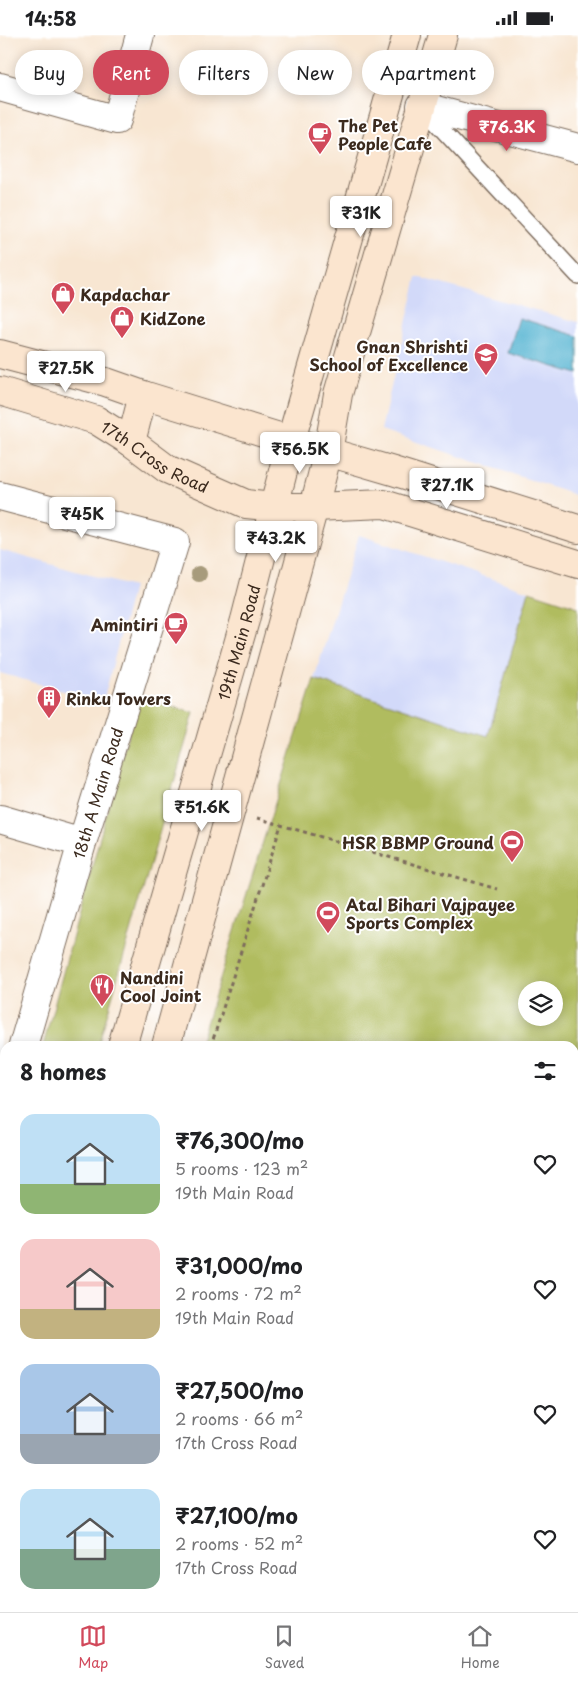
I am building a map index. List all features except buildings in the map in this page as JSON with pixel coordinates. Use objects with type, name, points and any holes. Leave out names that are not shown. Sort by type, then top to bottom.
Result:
[{"type":"main road","name":"19th Main Road","points":[[123,1041],[246,620],[292,440],[407,35]]},
{"type":"main road","points":[[167,1041],[314,507],[328,452],[338,394],[442,35]]},
{"type":"main road","points":[[0,353],[106,382],[578,529]]},
{"type":"main road","name":"17th Cross Road","points":[[0,391],[96,420],[167,469],[246,503],[274,507],[384,504],[578,564]]},
{"type":"main road","points":[[131,443],[143,395]]},
{"type":"street","points":[[0,87],[117,120],[140,35]]},
{"type":"street","points":[[421,107],[578,148]]},
{"type":"street","name":"18th A Main Road","points":[[0,496],[175,542],[82,843],[24,1041]]},
{"type":"street","points":[[0,819],[82,843]]},
{"type":"lane","points":[[421,107],[578,276]]},
{"type":"path","points":[[230,810],[497,889]]},
{"type":"path","points":[[213,1041],[281,825]]},
{"type":"shaded area","name":"Gnan Shrishti School of Excellence","points":[[417,277],[578,322],[578,496],[381,430]]},
{"type":"shaded area","points":[[359,535],[529,591],[488,736],[314,679]]},
{"type":"shaded area","points":[[0,550],[133,587],[103,702],[0,673]]},
{"type":"green space","points":[[529,591],[578,607],[578,1041],[201,1041],[314,679],[488,736]]},
{"type":"green space","points":[[138,698],[194,713],[99,1041],[44,1041]]},
{"type":"water","points":[[519,318],[578,336],[578,374],[508,353]]},
{"type":"place","name":"The Pet People Cafe","points":[[320,155]]},
{"type":"place","name":"Kapdachar","points":[[63,315]]},
{"type":"place","name":"KidZone","points":[[122,339]]},
{"type":"place","name":"Gnan Shrishti School of Excellence","points":[[486,376]]},
{"type":"place","name":"Amintiri","points":[[176,645]]},
{"type":"place","name":"Rinku Towers","points":[[49,719]]},
{"type":"place","name":"HSR BBMP Ground","points":[[512,863]]},
{"type":"place","name":"Atal Bihari Vajpayee Sports Complex","points":[[328,934]]},
{"type":"place","name":"Nandini Cool Joint","points":[[102,1007]]}]
